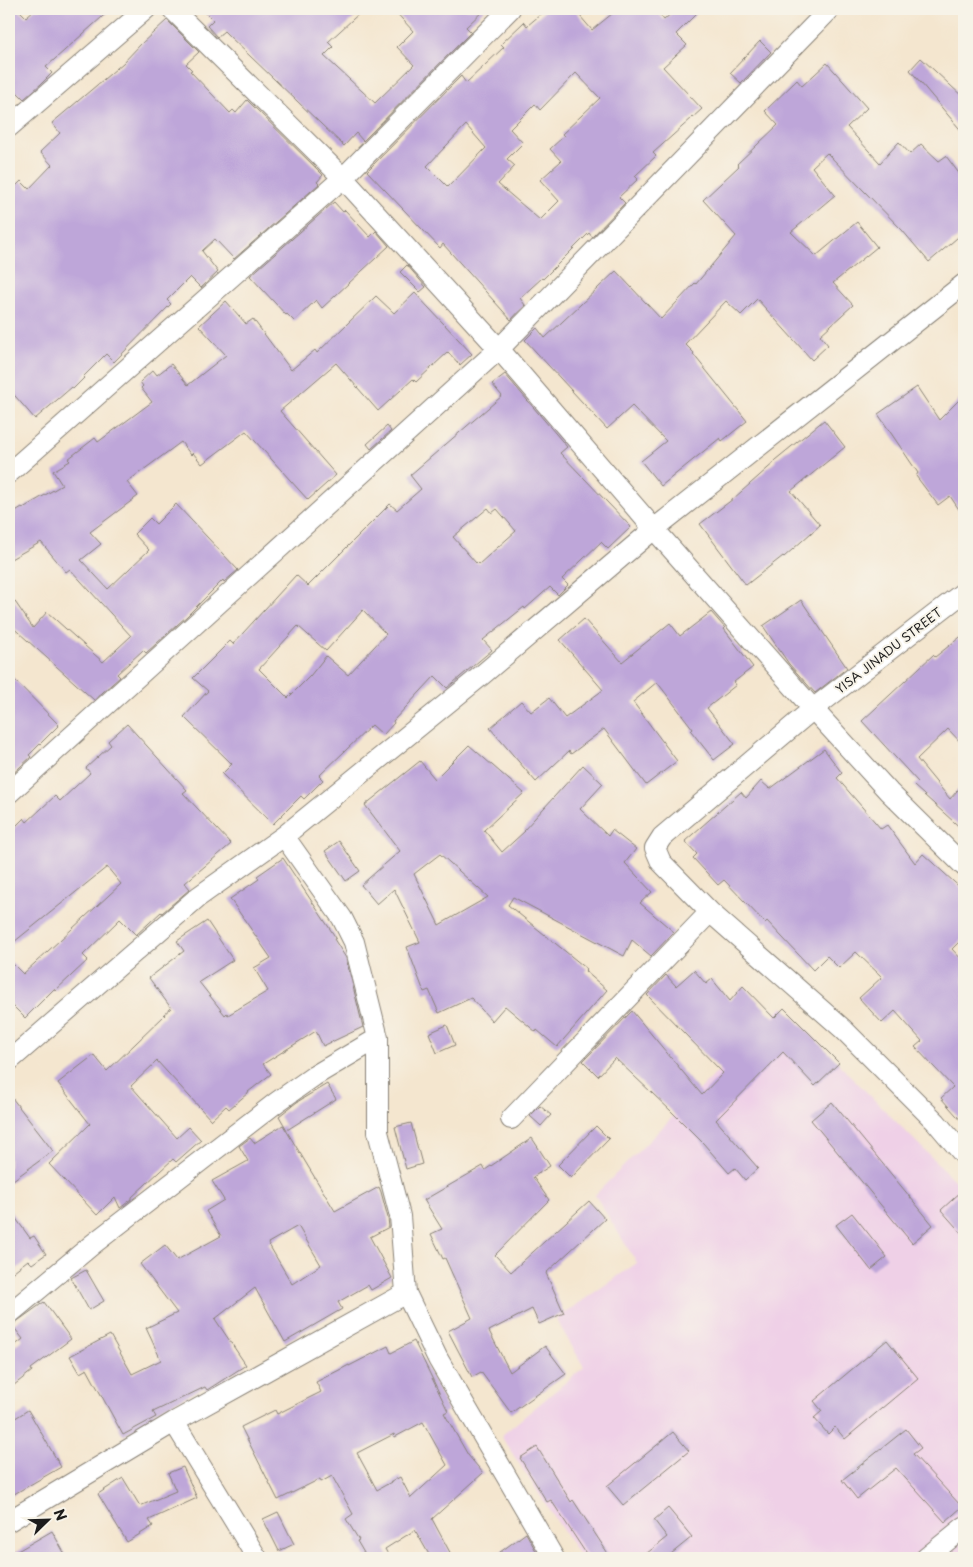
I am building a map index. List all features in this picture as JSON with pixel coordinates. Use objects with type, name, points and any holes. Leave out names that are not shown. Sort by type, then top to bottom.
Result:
[{"type":"street","points":[[9,126],[146,9]]},
{"type":"street","points":[[172,9],[343,178],[499,349],[654,529],[813,709],[889,792],[964,866]]},
{"type":"street","points":[[9,473],[343,178],[510,9]]},
{"type":"street","points":[[9,793],[499,349],[830,9]]},
{"type":"street","points":[[9,1061],[198,897],[284,836],[482,675],[654,529],[964,284]]},
{"type":"street","name":"YISA JINADU STREET","points":[[710,912],[661,862],[655,848],[662,837],[813,709],[964,592]]},
{"type":"street","points":[[284,836],[342,918],[354,942],[378,1038],[378,1132],[400,1216],[406,1293],[438,1359],[554,1558]]},
{"type":"street","points":[[511,1119],[710,912],[844,1029],[936,1122],[964,1154]]},
{"type":"street","points":[[9,1314],[93,1244],[277,1102],[314,1076],[378,1038]]},
{"type":"street","points":[[9,1521],[174,1422],[406,1293]]},
{"type":"street","points":[[174,1422],[257,1558]]},
{"type":"street","points":[[926,1558],[964,1527]]},
{"type":"shaded area","points":[[782,1007],[964,1190],[964,1558],[581,1558],[501,1436],[584,1367],[556,1319],[637,1263],[595,1195]]},
{"type":"building","points":[[9,9],[18,9],[26,17],[35,9],[111,9],[46,67],[52,73],[41,84],[24,99],[17,92],[9,100]]},
{"type":"building","points":[[202,9],[364,9],[328,42],[333,47],[324,56],[375,103],[414,65],[397,47],[413,31],[393,9],[485,9],[466,27],[471,32],[363,141],[356,133],[344,146],[224,31],[217,37],[207,26],[213,20]]},
{"type":"building","points":[[547,9],[574,9],[592,30],[618,9],[655,9],[664,20],[676,9],[701,9],[676,34],[687,45],[663,67],[702,109],[653,153],[656,156],[635,176],[638,179],[619,197],[625,203],[592,237],[589,233],[543,279],[520,298],[525,305],[511,320],[443,244],[440,248],[367,171],[461,76],[466,83],[504,47],[501,44],[524,22],[527,26]],"holes":[[[576,73],[600,98],[562,134],[564,136],[550,149],[561,161],[540,180],[559,201],[540,220],[498,184],[515,166],[507,159],[523,143],[510,129],[535,104],[540,110]],[[466,125],[486,148],[448,187],[427,166]]]},
{"type":"building","points":[[167,20],[199,52],[186,64],[192,70],[190,71],[230,113],[233,110],[236,113],[247,100],[323,175],[317,182],[319,184],[234,259],[215,239],[202,251],[218,272],[201,288],[190,277],[167,300],[171,304],[114,362],[106,354],[73,389],[72,387],[35,419],[9,389],[9,193],[21,181],[29,189],[52,165],[40,152],[60,133],[52,123],[123,63]]},
{"type":"building","points":[[760,41],[771,52],[741,83],[730,73]]},
{"type":"building","points":[[921,58],[964,98],[964,134],[910,70]]},
{"type":"building","points":[[827,63],[867,108],[847,127],[880,163],[899,142],[910,154],[921,144],[939,161],[946,156],[964,180],[964,232],[929,262],[902,230],[827,153],[812,167],[835,195],[791,232],[816,256],[857,222],[877,247],[833,283],[853,305],[820,335],[828,345],[812,360],[757,299],[741,315],[726,301],[685,344],[747,421],[722,441],[720,438],[661,486],[641,461],[666,441],[632,406],[607,429],[525,340],[537,328],[545,338],[616,271],[661,319],[696,284],[736,236],[703,200],[778,125],[765,111],[797,80],[802,86]]},
{"type":"building","points":[[334,202],[343,212],[345,210],[370,237],[376,231],[389,246],[322,308],[316,300],[294,321],[286,315],[250,276]]},
{"type":"building","points":[[407,265],[426,287],[420,292],[400,272]]},
{"type":"building","points":[[415,293],[472,354],[460,365],[448,352],[416,382],[413,379],[378,411],[336,363],[280,411],[336,475],[308,500],[246,431],[202,464],[193,453],[191,455],[181,442],[127,482],[138,496],[90,532],[101,544],[81,560],[108,589],[149,550],[134,534],[150,518],[156,524],[176,504],[238,570],[224,582],[223,580],[146,653],[143,650],[117,674],[120,677],[94,700],[9,624],[9,593],[33,628],[47,612],[103,662],[131,636],[70,569],[66,572],[41,542],[9,560],[9,515],[62,485],[53,471],[70,461],[68,459],[95,438],[98,442],[152,402],[141,388],[143,386],[140,382],[153,370],[157,375],[171,364],[188,385],[226,355],[199,326],[226,301],[246,324],[253,319],[291,370],[315,350],[317,353],[376,296],[394,313]]},
{"type":"building","points":[[505,374],[567,447],[560,453],[631,527],[608,549],[601,542],[562,579],[568,585],[558,595],[550,587],[525,609],[524,607],[483,640],[492,650],[447,688],[435,676],[393,721],[394,723],[383,735],[372,725],[319,776],[323,780],[304,799],[301,796],[273,824],[222,774],[232,764],[184,717],[208,691],[193,678],[230,641],[233,644],[296,575],[308,586],[390,504],[397,510],[421,489],[410,475],[502,396],[492,384]],"holes":[[[488,508],[492,513],[497,509],[516,531],[479,564],[453,537]],[[363,610],[386,634],[348,675],[326,656],[310,676],[288,698],[259,669],[298,626],[326,651]]]},
{"type":"building","points":[[917,387],[939,420],[964,395],[964,517],[950,496],[938,505],[916,476],[918,473],[878,414]]},
{"type":"building","points":[[824,420],[845,447],[791,491],[820,525],[784,557],[746,585],[700,524],[733,499],[775,460]]},
{"type":"building","points":[[387,426],[391,431],[371,449],[367,444]]},
{"type":"building","points":[[801,600],[847,668],[815,693],[789,664],[763,626]]},
{"type":"building","points":[[711,612],[753,667],[734,682],[736,685],[707,708],[735,744],[714,760],[657,682],[633,702],[677,761],[646,785],[604,729],[571,754],[569,751],[536,782],[490,728],[521,701],[531,712],[549,698],[565,718],[603,690],[560,640],[584,619],[622,662],[670,623],[680,636]]},
{"type":"building","points":[[964,634],[964,746],[948,729],[917,759],[950,799],[964,783],[964,831],[914,786],[918,782],[862,721],[933,655],[935,657]]},
{"type":"building","points":[[9,674],[59,725],[29,755],[31,757],[9,777]]},
{"type":"building","points":[[127,724],[187,790],[183,793],[231,844],[185,883],[190,889],[136,935],[120,919],[83,955],[88,960],[55,991],[54,989],[25,1018],[9,1002],[9,960],[23,974],[121,884],[107,867],[9,946],[9,833],[24,818],[27,822],[55,796],[60,801],[90,773],[86,768],[111,745],[108,741]]},
{"type":"building","points":[[469,745],[524,793],[484,830],[502,852],[525,831],[583,765],[603,784],[580,809],[608,836],[612,830],[636,849],[625,863],[652,892],[640,903],[674,932],[651,956],[632,940],[624,956],[513,897],[508,905],[587,969],[585,971],[607,990],[557,1047],[505,1006],[492,1021],[471,998],[439,1013],[429,990],[424,992],[407,947],[420,942],[394,889],[377,904],[361,885],[400,851],[365,805],[420,761],[435,779]],"holes":[[[440,854],[488,897],[439,925],[414,874]]]},
{"type":"building","points":[[824,749],[842,773],[837,778],[881,829],[887,825],[915,863],[923,854],[964,891],[964,937],[952,949],[964,962],[964,1124],[941,1098],[953,1087],[915,1047],[922,1041],[895,1011],[882,1023],[859,998],[882,977],[856,952],[839,968],[827,956],[813,970],[767,921],[765,923],[724,880],[718,885],[693,858],[697,854],[685,841],[741,792],[746,798],[761,781],[770,789]]},
{"type":"building","points":[[339,841],[360,871],[346,881],[325,851]]},
{"type":"building","points":[[283,858],[336,938],[334,939],[346,958],[363,1027],[323,1046],[316,1031],[263,1064],[271,1074],[229,1109],[226,1106],[211,1120],[157,1061],[131,1086],[177,1138],[189,1127],[201,1140],[176,1162],[173,1159],[132,1199],[120,1208],[115,1197],[97,1215],[49,1164],[90,1124],[58,1083],[94,1055],[107,1071],[165,1015],[171,1008],[149,978],[184,951],[177,941],[207,921],[233,960],[199,982],[225,1015],[268,991],[254,968],[271,958],[230,899],[259,879],[257,876]]},
{"type":"building","points":[[694,970],[706,984],[712,979],[730,1001],[743,986],[774,1018],[784,1008],[839,1063],[815,1086],[783,1052],[716,1120],[758,1168],[745,1180],[735,1168],[729,1173],[703,1143],[615,1058],[598,1076],[583,1061],[632,1011],[702,1095],[723,1073],[647,995],[666,975],[676,986]]},
{"type":"building","points":[[447,1025],[455,1045],[437,1053],[429,1033]]},
{"type":"building","points":[[327,1084],[336,1099],[287,1130],[279,1116],[297,1102]]},
{"type":"building","points":[[9,1094],[53,1151],[9,1183]]},
{"type":"building","points":[[832,1102],[933,1225],[912,1243],[811,1120]]},
{"type":"building","points":[[540,1106],[551,1115],[541,1126],[530,1116]]},
{"type":"building","points":[[411,1123],[422,1164],[406,1169],[395,1127]]},
{"type":"building","points":[[283,1125],[335,1211],[379,1187],[389,1227],[370,1237],[392,1278],[371,1290],[368,1285],[338,1302],[342,1309],[285,1342],[255,1288],[215,1319],[246,1365],[207,1390],[205,1387],[153,1412],[156,1417],[123,1435],[87,1369],[80,1373],[70,1356],[110,1335],[132,1374],[161,1360],[146,1328],[177,1313],[140,1264],[165,1245],[177,1260],[221,1236],[206,1211],[224,1200],[212,1181],[248,1161],[239,1146],[250,1138],[254,1143]],"holes":[[[298,1226],[321,1265],[292,1284],[268,1243]]]},
{"type":"building","points":[[596,1126],[609,1139],[571,1178],[558,1165]]},
{"type":"building","points":[[532,1138],[550,1166],[533,1177],[549,1200],[495,1255],[511,1272],[589,1201],[605,1219],[546,1273],[564,1313],[539,1324],[532,1309],[489,1331],[510,1372],[545,1346],[566,1374],[511,1413],[481,1372],[472,1377],[448,1331],[472,1318],[445,1258],[443,1259],[431,1234],[442,1229],[424,1200],[483,1166],[485,1170]]},
{"type":"building","points":[[964,1189],[964,1236],[941,1210]]},
{"type":"building","points":[[9,1209],[30,1238],[34,1236],[46,1254],[32,1264],[28,1260],[9,1275]]},
{"type":"building","points":[[852,1213],[887,1257],[871,1270],[836,1225]]},
{"type":"building","points":[[86,1270],[104,1301],[89,1310],[71,1278]]},
{"type":"building","points":[[44,1302],[71,1339],[31,1369],[32,1371],[9,1389],[9,1350],[23,1339],[12,1325]]},
{"type":"building","points":[[887,1340],[918,1378],[845,1439],[835,1427],[828,1434],[814,1418],[822,1411],[814,1401]]},
{"type":"building","points":[[414,1341],[448,1411],[444,1413],[468,1455],[483,1473],[432,1519],[453,1558],[431,1558],[415,1530],[385,1549],[390,1558],[367,1558],[346,1519],[353,1514],[332,1476],[321,1482],[320,1479],[278,1500],[241,1427],[275,1410],[277,1414],[321,1392],[316,1382],[349,1365],[388,1346],[391,1353]],"holes":[[[423,1422],[447,1465],[411,1498],[400,1477],[377,1490],[357,1453],[394,1434],[395,1437]]]},
{"type":"building","points":[[28,1410],[61,1467],[9,1497],[9,1422]]},
{"type":"building","points":[[906,1429],[921,1448],[913,1454],[962,1507],[945,1522],[896,1468],[857,1499],[842,1480]]},
{"type":"building","points":[[673,1432],[689,1451],[623,1505],[607,1486]]},
{"type":"building","points":[[537,1447],[571,1502],[573,1500],[611,1558],[589,1558],[551,1500],[547,1502],[520,1458]]},
{"type":"building","points":[[183,1467],[197,1498],[149,1520],[153,1526],[127,1542],[98,1494],[123,1478],[140,1506],[176,1491],[168,1473]]},
{"type":"building","points":[[668,1508],[692,1537],[666,1558],[641,1558],[667,1537],[654,1520]]},
{"type":"building","points":[[278,1512],[294,1544],[279,1551],[263,1519]]},
{"type":"building","points":[[52,1531],[67,1558],[9,1558],[9,1556]]},
{"type":"building","points":[[526,1533],[540,1558],[492,1558]]}]
